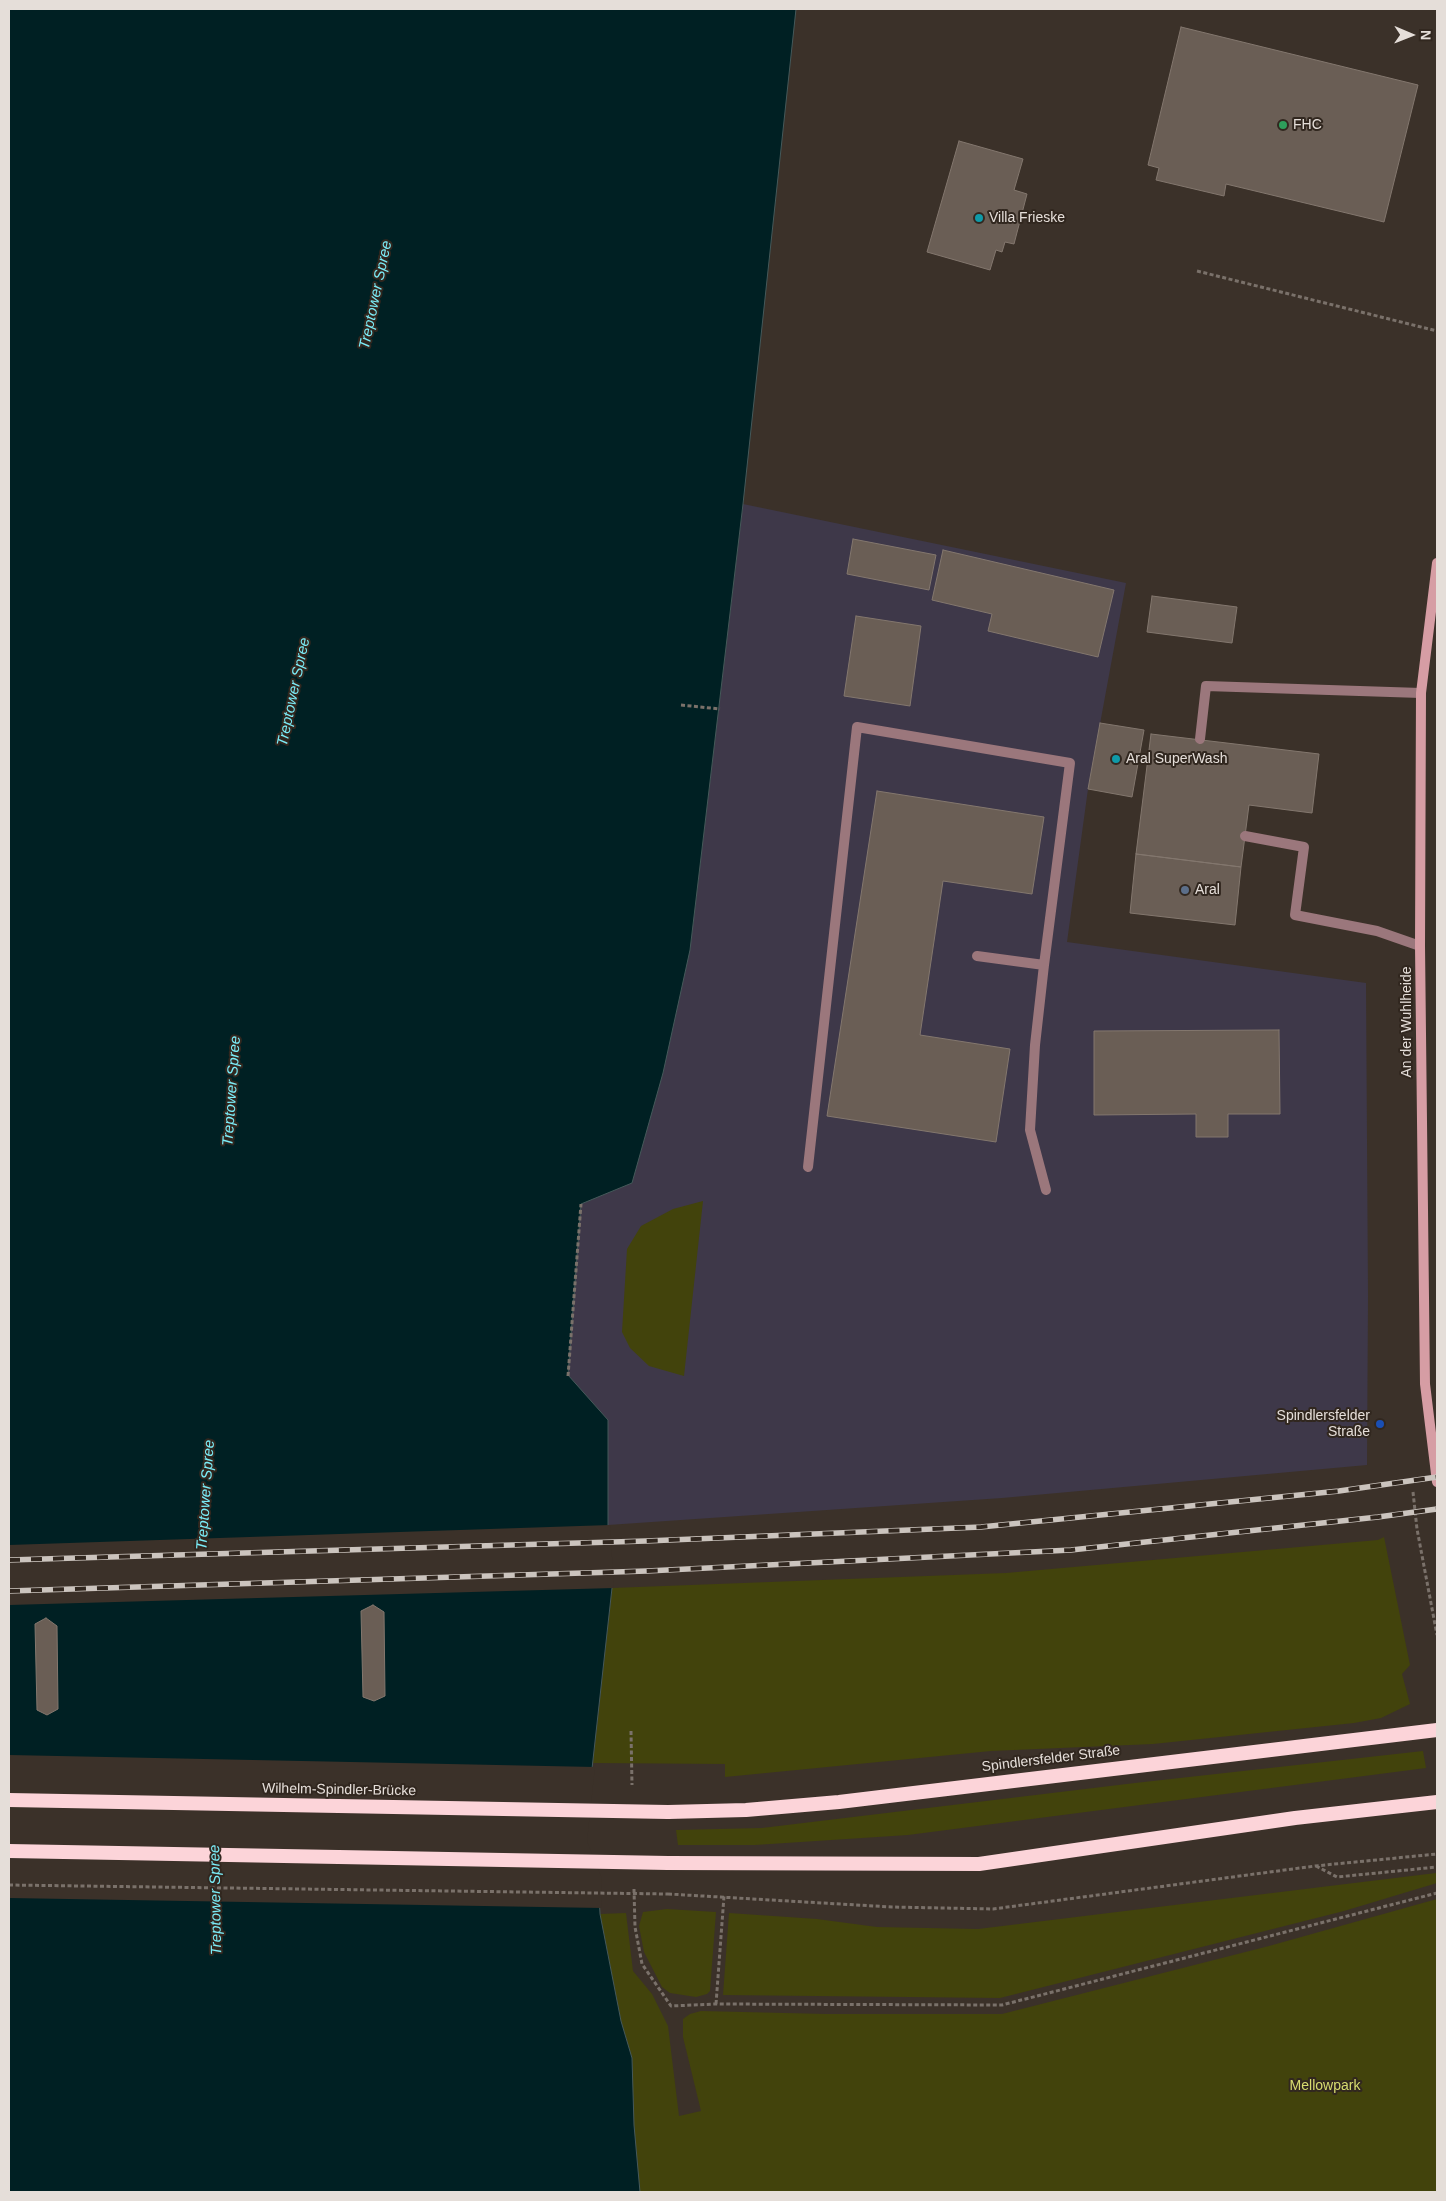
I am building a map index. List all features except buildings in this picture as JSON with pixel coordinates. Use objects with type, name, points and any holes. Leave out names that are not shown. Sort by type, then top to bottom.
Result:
[{"type":"highway","name":"Spindlersfelder Straße","points":[[668,1812],[746,1810],[839,1802],[1437,1730]]},
{"type":"highway","name":"Wilhelm-Spindler-Brücke","points":[[9,1800],[668,1812]]},
{"type":"highway","points":[[9,1851],[668,1863],[979,1864],[1295,1818],[1437,1802]]},
{"type":"main road","name":"An der Wuhlheide","points":[[1437,563],[1421,694],[1420,946],[1425,1384],[1437,1482]]},
{"type":"lane","points":[[1200,740],[1206,686],[1421,694]]},
{"type":"lane","points":[[808,1167],[857,727],[1070,763],[1035,1045],[1030,1130],[1046,1190]]},
{"type":"lane","points":[[1245,836],[1304,847],[1295,915],[1361,928],[1420,946]]},
{"type":"lane","points":[[976,956],[1044,965]]},
{"type":"path","points":[[1197,271],[1437,331]]},
{"type":"path","points":[[681,705],[720,708]]},
{"type":"path","points":[[568,1376],[582,1204]]},
{"type":"path","points":[[1436,1628],[1437,1635]]},
{"type":"path","points":[[9,1884],[668,1894],[892,1907],[993,1910],[1315,1866],[1437,1854]]},
{"type":"path","points":[[1315,1866],[1336,1877],[1437,1867]]},
{"type":"path","points":[[634,1895],[635,1927],[642,1964],[671,2006],[716,2004],[1002,2006],[1437,1893]]},
{"type":"path","points":[[716,2004],[724,1896]]},
{"type":"shaded area","points":[[743,504],[1126,583],[1088,789],[1067,942],[1366,983],[1367,1465],[1002,1498],[608,1525],[608,1420],[568,1376],[581,1204],[690,950]]},
{"type":"green space","points":[[703,1201],[684,1376],[649,1366],[630,1348],[622,1332],[627,1249],[641,1226],[673,1209]]},
{"type":"green space","points":[[1384,1537],[1410,1665],[1402,1674],[1410,1704],[1381,1718],[1354,1723],[1153,1744],[991,1751],[725,1777],[725,1764],[593,1763],[612,1588],[1006,1573],[1378,1540]]},
{"type":"green space","points":[[1423,1751],[1426,1768],[908,1835],[755,1845],[678,1845],[676,1830],[762,1828],[1135,1783]]},
{"type":"green space","points":[[1436,1873],[1437,1883],[1344,1911],[1000,1998],[723,1995],[729,1913],[817,1919],[877,1927],[978,1929]]},
{"type":"green space","name":"Mellowpark","points":[[1437,1899],[1437,2192],[640,2192],[634,2125],[632,2058],[621,2021],[600,1914],[626,1913],[633,1971],[652,1994],[668,2026],[679,2116],[701,2111],[683,2037],[683,2019],[690,2014],[701,2011],[826,2014],[1002,2014],[1269,1946]]},
{"type":"green space","points":[[667,1909],[716,1912],[710,1991],[707,1994],[696,1997],[670,1993],[662,1987],[644,1952],[639,1926],[643,1912]]},
{"type":"water","name":"Treptower Spree","points":[[9,9],[796,9],[743,504],[690,950],[663,1073],[632,1183],[581,1204],[568,1375],[608,1420],[608,1525],[612,1588],[584,1841],[598,1877],[600,1914],[621,2021],[632,2058],[634,2125],[640,2192],[9,2192]]},
{"type":"pier","points":[[610,1525],[614,1588],[9,1605],[9,1545]]},
{"type":"pier","points":[[9,1755],[595,1767],[587,1841],[601,1876],[602,1908],[9,1898]]},
{"type":"railway","points":[[9,1560],[646,1541],[981,1527],[1339,1491],[1437,1477]]},
{"type":"railway","points":[[9,1591],[647,1571],[1071,1550],[1437,1509]]},
{"type":"place","name":"FHC","points":[[1283,125]]},
{"type":"place","name":"Villa Frieske","points":[[979,218]]},
{"type":"place","name":"Aral SuperWash","points":[[1116,759]]},
{"type":"place","name":"Aral","points":[[1185,890]]},
{"type":"place","name":"Spindlersfelder Straße","points":[[1380,1424]]}]
